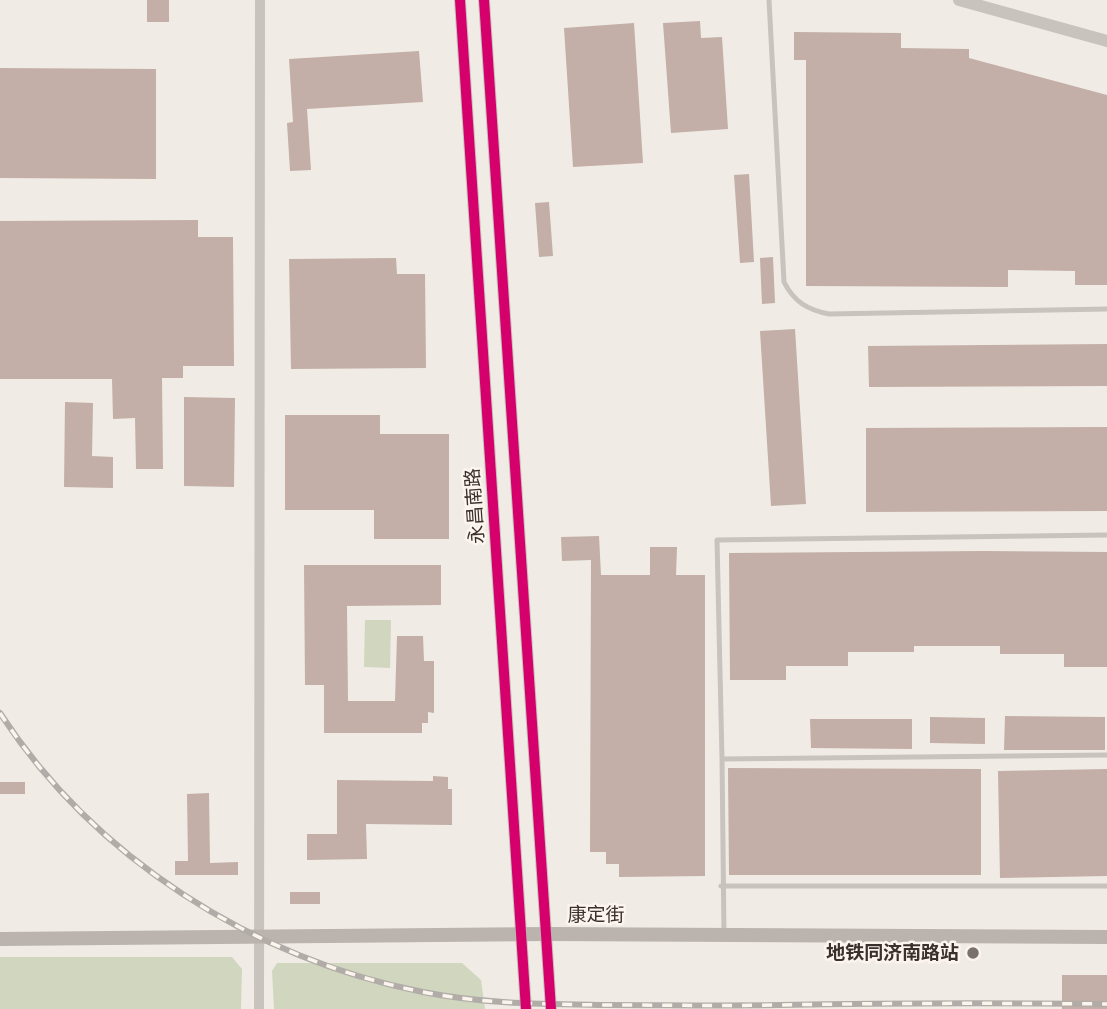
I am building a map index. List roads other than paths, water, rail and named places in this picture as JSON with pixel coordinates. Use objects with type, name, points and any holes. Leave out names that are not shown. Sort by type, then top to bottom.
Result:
[{"type":"main road","name":"康定街","points":[[0,939],[547,934],[1107,937]]},
{"type":"street","points":[[259,1009],[260,0]]},
{"type":"street","name":"永昌南路","points":[[460,0],[526,1009]]},
{"type":"street","points":[[484,0],[551,1009]]},
{"type":"street","points":[[959,0],[1107,41]]},
{"type":"lane","points":[[769,0],[784,282],[792,298],[814,311],[829,314],[1107,309]]},
{"type":"lane","points":[[724,935],[721,886],[722,759],[717,540],[1107,535]]},
{"type":"lane","points":[[722,759],[1107,755]]},
{"type":"lane","points":[[721,886],[1107,887]]},
{"type":"railway","points":[[0,713],[38,765],[82,813],[131,856],[183,894],[240,927],[299,955],[360,976],[446,996],[536,1004],[1107,1004]]},
{"type":"place","name":"地铁同济南路站","points":[[973,953]]}]
